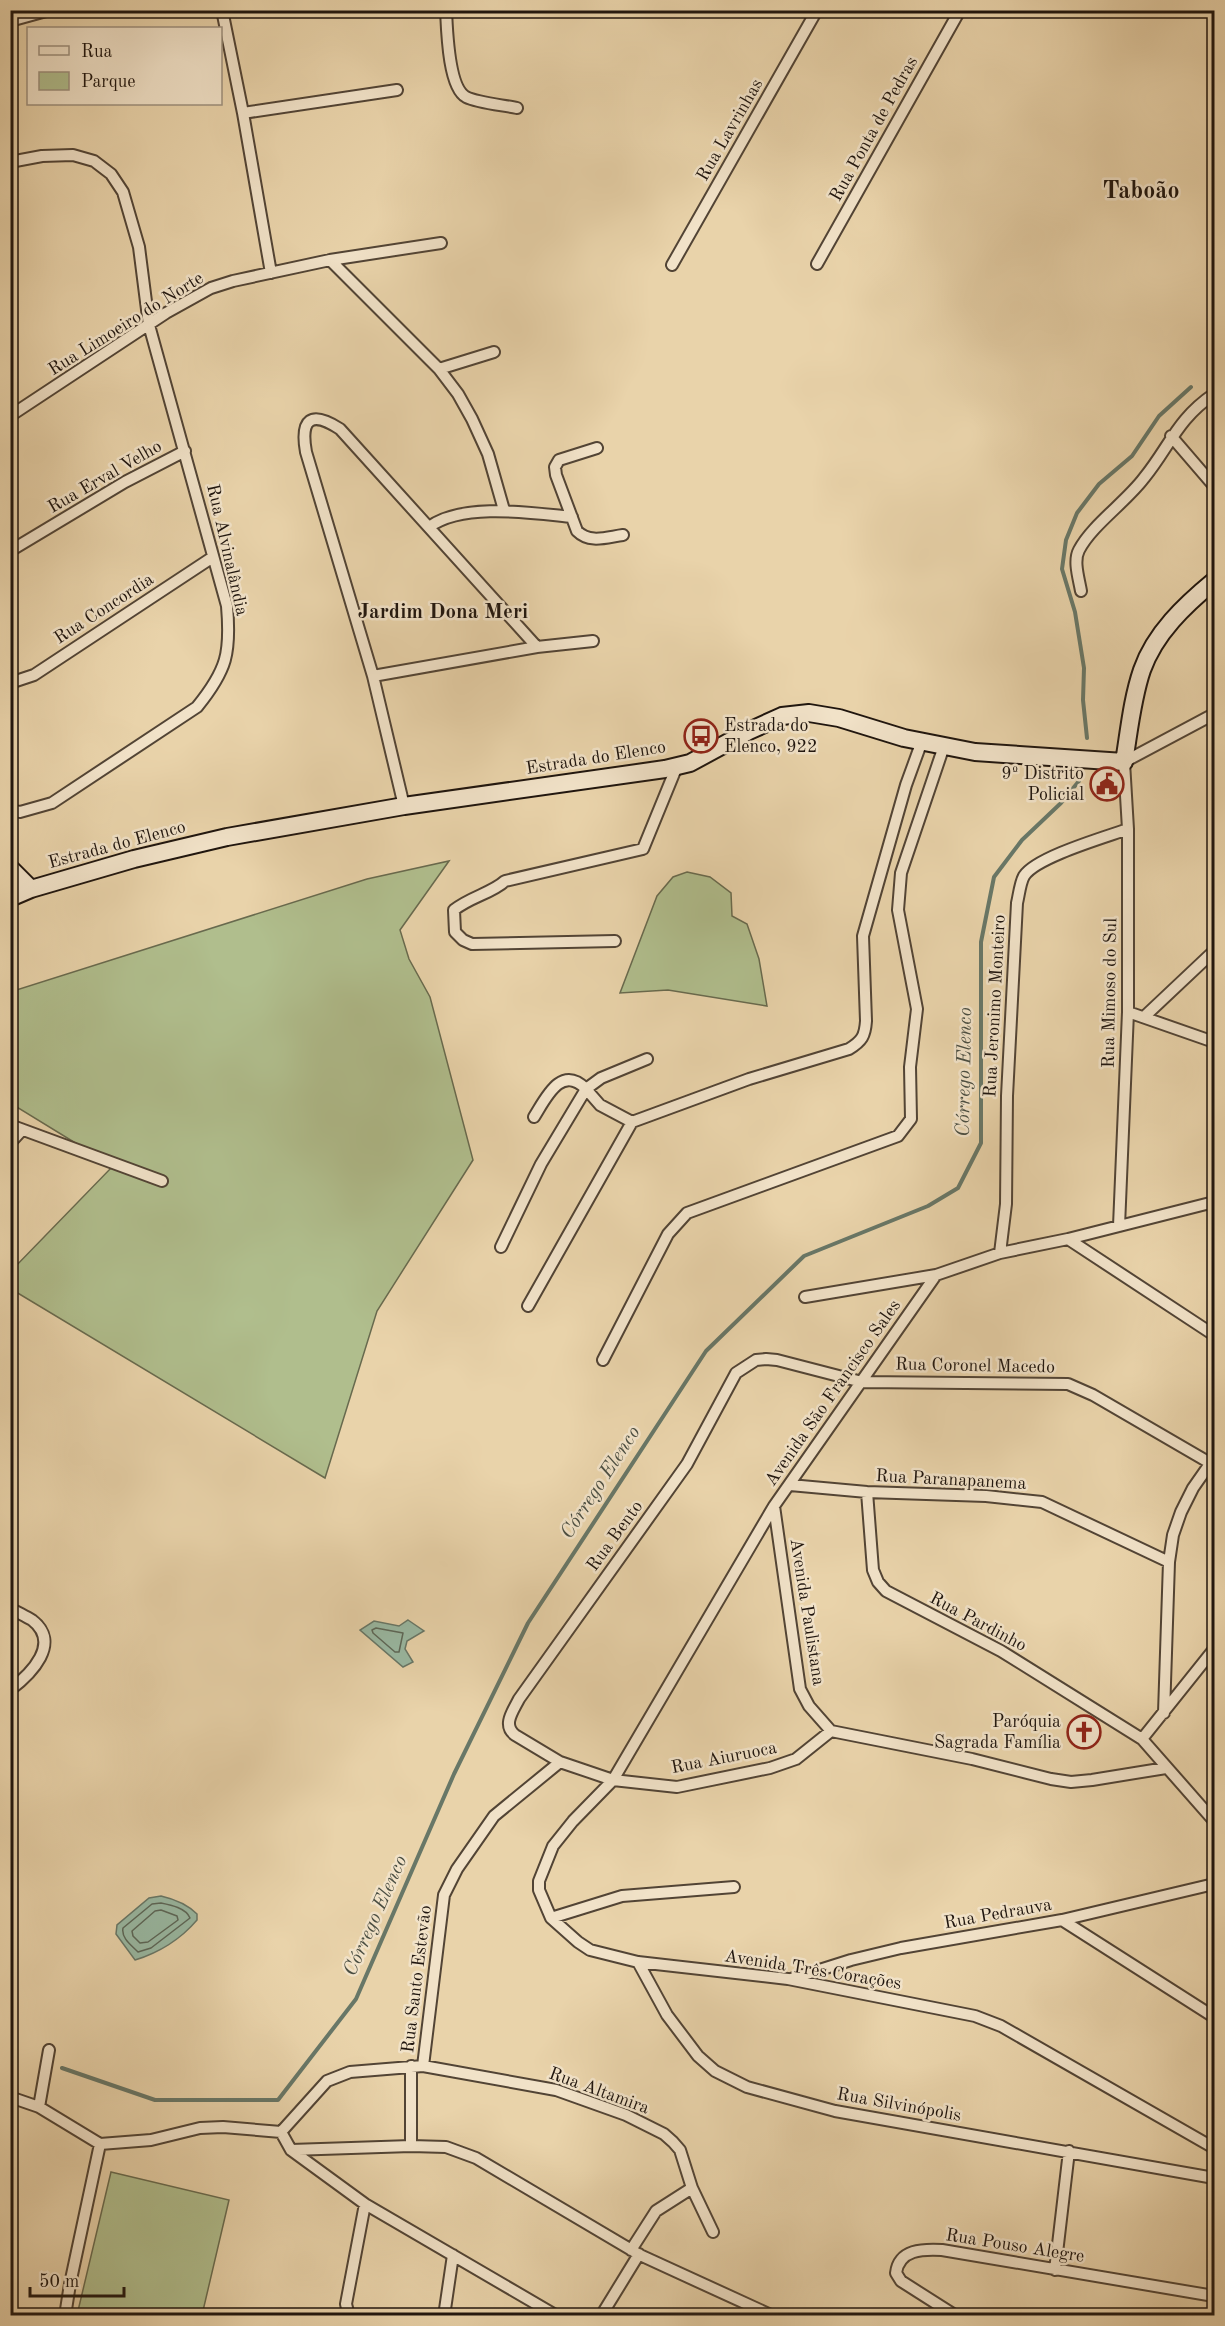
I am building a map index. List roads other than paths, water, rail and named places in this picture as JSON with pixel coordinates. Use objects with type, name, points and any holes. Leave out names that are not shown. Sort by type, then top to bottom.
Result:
[{"type":"street","points":[[10,21],[50,10]]},
{"type":"street","points":[[222,10],[271,273]]},
{"type":"street","points":[[446,10],[447,42],[455,80],[461,93],[471,98],[517,108]]},
{"type":"street","name":"Rua Lavrinhas","points":[[672,265],[817,10]]},
{"type":"street","name":"Rua Ponta de Pedras","points":[[817,264],[960,10]]},
{"type":"street","points":[[243,113],[397,90]]},
{"type":"street","name":"Rua Alvinalândia","points":[[10,162],[42,156],[74,155],[94,161],[111,174],[123,192],[134,226],[145,283],[149,325],[227,606],[229,637],[226,662],[214,686],[197,707],[52,803],[20,812],[10,810]]},
{"type":"street","name":"Rua Limoeiro do Norte","points":[[10,416],[149,325],[211,288],[330,260],[441,243]]},
{"type":"street","points":[[330,260],[439,369],[458,394],[488,454],[504,510]]},
{"type":"street","points":[[439,369],[494,352]]},
{"type":"street","points":[[1081,591],[1077,568],[1078,550],[1144,478],[1171,436],[1188,415],[1215,394]]},
{"type":"street","points":[[404,806],[373,676],[306,452],[303,439],[305,425],[312,418],[324,420],[340,429],[537,646]]},
{"type":"street","points":[[1171,436],[1215,486]]},
{"type":"street","points":[[597,448],[563,458],[555,467],[577,531],[592,539],[623,535]]},
{"type":"street","name":"Rua Erval Velho","points":[[10,551],[125,482],[185,451]]},
{"type":"street","points":[[429,527],[445,518],[504,510],[572,517]]},
{"type":"street","name":"Rua Concordia","points":[[10,684],[34,675],[213,557]]},
{"type":"street","points":[[1124,762],[1140,681],[1150,654],[1174,617],[1215,581]]},
{"type":"street","points":[[373,676],[537,646],[593,641]]},
{"type":"street","name":"Estrada do Elenco","points":[[10,868],[31,889],[182,847],[325,819],[677,766],[701,758],[749,731],[782,716],[809,713],[839,718],[922,741],[975,752],[1124,762]]},
{"type":"street","points":[[1124,762],[1215,714]]},
{"type":"street","points":[[528,1306],[632,1122],[749,1079],[849,1049],[861,1041],[867,1021],[862,936],[906,785],[922,741]]},
{"type":"street","points":[[603,1360],[668,1234],[687,1213],[898,1136],[909,1125],[912,1111],[910,1067],[917,1009],[898,910],[901,873],[944,746]]},
{"type":"street","name":"Rua Mimoso do Sul","points":[[1119,1226],[1128,1011],[1128,830],[1124,762]]},
{"type":"street","points":[[615,941],[472,944],[463,940],[455,932],[453,910],[466,900],[497,887],[505,881],[643,849],[677,766]]},
{"type":"street","name":"Rua Jeronimo Monteiro","points":[[1000,1253],[1006,1204],[1007,1096],[1017,903],[1020,888],[1024,875],[1041,863],[1128,830]]},
{"type":"street","points":[[10,898],[31,889]]},
{"type":"street","points":[[1144,1017],[1215,951]]},
{"type":"street","points":[[1128,1011],[1215,1042]]},
{"type":"street","points":[[501,1247],[542,1164],[586,1089],[601,1078],[647,1059]]},
{"type":"street","points":[[534,1117],[552,1088],[558,1083],[569,1080],[579,1082],[600,1105],[632,1122]]},
{"type":"street","points":[[10,1125],[162,1181]]},
{"type":"street","points":[[10,1143],[22,1130]]},
{"type":"street","points":[[805,1297],[936,1275],[1000,1253],[1068,1239],[1215,1202]]},
{"type":"street","points":[[1068,1239],[1215,1335]]},
{"type":"street","name":"Avenida São Francisco Sales","points":[[613,1780],[774,1506],[936,1275]]},
{"type":"street","name":"Rua Bento","points":[[613,1780],[560,1762],[509,1730],[508,1724],[512,1713],[526,1689],[687,1464],[736,1373],[756,1360],[777,1360],[862,1382]]},
{"type":"street","name":"Rua Coronel Macedo","points":[[862,1382],[1068,1384],[1093,1395],[1212,1461]]},
{"type":"street","points":[[1164,1713],[1169,1562],[1173,1535],[1193,1488],[1212,1461]]},
{"type":"street","name":"Rua Paranapanema","points":[[790,1485],[867,1492],[986,1496],[1042,1502],[1169,1562]]},
{"type":"street","name":"Rua Pardinho","points":[[867,1492],[873,1570],[878,1582],[886,1591],[1001,1651],[1142,1739],[1215,1821]]},
{"type":"street","name":"Avenida Paulistana","points":[[774,1506],[801,1689],[809,1706],[831,1731]]},
{"type":"street","points":[[10,1608],[33,1621],[45,1640],[45,1649],[25,1679],[10,1690]]},
{"type":"street","points":[[1142,1739],[1215,1649]]},
{"type":"street","points":[[831,1731],[972,1759],[1071,1782],[1166,1768]]},
{"type":"street","name":"Rua Aiuruoca","points":[[613,1780],[677,1787],[770,1768],[796,1759],[831,1731]]},
{"type":"street","name":"Rua Santo Estevão","points":[[423,2066],[444,1895],[457,1869],[494,1816],[560,1762]]},
{"type":"street","name":"Avenida Três Corações","points":[[613,1780],[560,1838],[543,1868],[539,1890],[551,1918],[590,1950],[638,1962],[788,1979],[975,2016],[1001,2026],[1215,2148]]},
{"type":"street","name":"Rua Pedrauva","points":[[788,1979],[901,1948],[1062,1920],[1215,1884]]},
{"type":"street","points":[[551,1918],[622,1896],[734,1887]]},
{"type":"street","points":[[1062,1920],[1215,2017]]},
{"type":"street","name":"Rua Silvinópolis","points":[[638,1962],[667,2015],[699,2056],[715,2071],[747,2087],[835,2111],[1215,2178]]},
{"type":"street","points":[[39,2108],[50,2050]]},
{"type":"street","points":[[411,2066],[411,2145]]},
{"type":"street","name":"Rua Santo Estevão","points":[[281,2132],[327,2081],[351,2072],[411,2066]]},
{"type":"street","name":"Rua Altamira","points":[[411,2066],[423,2066],[556,2090],[626,2115],[664,2133],[680,2150],[692,2188],[713,2232]]},
{"type":"street","points":[[10,2097],[39,2108],[100,2144],[151,2140],[200,2128],[223,2127],[281,2132],[291,2150],[364,2204],[557,2316]]},
{"type":"street","points":[[65,2316],[100,2144]]},
{"type":"street","points":[[291,2150],[411,2145],[446,2147],[476,2158],[635,2252],[773,2316]]},
{"type":"street","points":[[1055,2270],[1069,2151]]},
{"type":"street","points":[[601,2316],[656,2211],[692,2188]]},
{"type":"street","points":[[349,2316],[346,2304],[364,2204]]},
{"type":"street","name":"Rua Pouso Alegre","points":[[956,2316],[901,2281],[896,2273],[897,2265],[904,2257],[912,2252],[926,2249],[942,2250],[1215,2295]]},
{"type":"street","points":[[444,2316],[453,2255]]},
{"type":"water","points":[[408,1620],[424,1631],[407,1641],[405,1649],[413,1662],[403,1667],[360,1630],[374,1621],[399,1626]]},
{"type":"water","points":[[161,1896],[189,1907],[197,1914],[197,1920],[169,1944],[135,1960],[116,1934],[117,1925],[149,1898]]},
{"type":"waterway","points":[[1087,738],[1083,700],[1084,668],[1075,612],[1062,569],[1066,540],[1077,513],[1099,484],[1132,456],[1159,416],[1191,387]]},
{"type":"waterway","name":"Córrego Elenco","points":[[62,2068],[155,2100],[278,2100],[356,1999],[454,1774],[528,1623],[706,1351],[804,1256],[928,1206],[958,1188],[981,1143],[981,942],[994,877],[1022,840],[1061,803],[1079,781]]},
{"type":"place","name":"Estrada do Elenco, 922","points":[[701,736]]},
{"type":"place","name":"9º Distrito Policial","points":[[1107,784]]},
{"type":"place","name":"Paróquia Sagrada Família","points":[[1084,1732]]},
{"type":"district","name":"Taboão","points":[[1141,192]]},
{"type":"district","name":"Jardim Dona Meri","points":[[443,612]]}]
